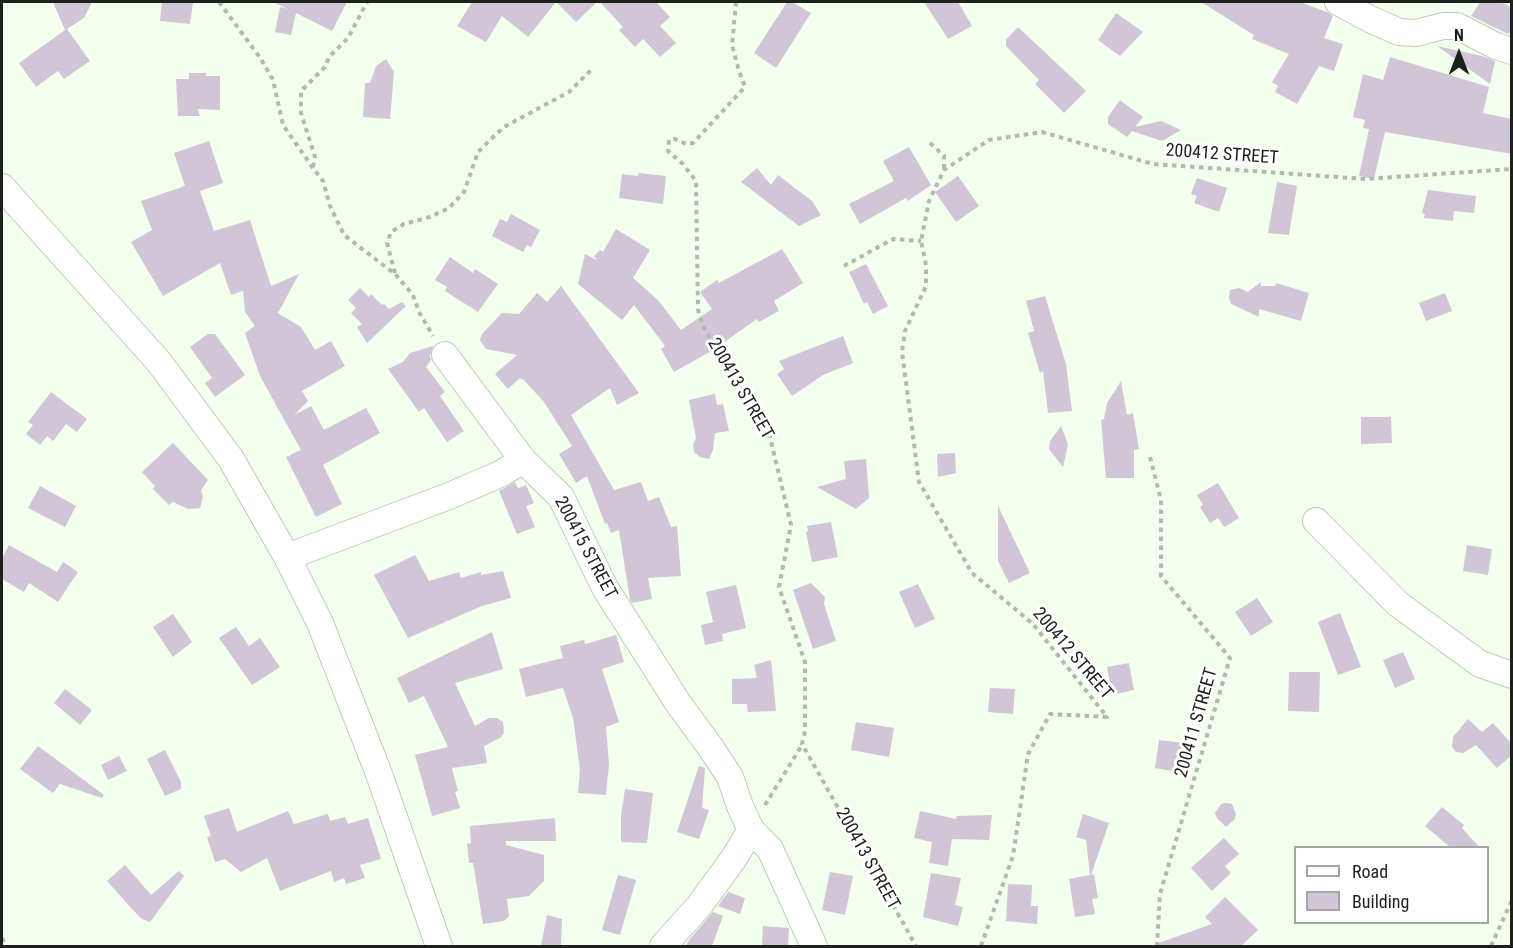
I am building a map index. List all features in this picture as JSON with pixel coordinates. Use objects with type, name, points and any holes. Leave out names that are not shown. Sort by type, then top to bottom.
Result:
[{"type":"street","points":[[1338,2],[1399,32],[1416,33],[1443,26],[1457,26],[1496,46],[1512,51]]},
{"type":"street","points":[[2,187],[159,362],[231,459],[287,557],[320,623],[379,774],[439,946]]},
{"type":"street","name":"200415 STREET","points":[[445,355],[523,460],[561,497],[604,588],[678,703],[730,777],[751,830],[770,849],[814,946]]},
{"type":"street","points":[[287,557],[448,496],[500,474],[523,460]]},
{"type":"street","points":[[1316,521],[1398,604],[1480,664],[1512,675]]},
{"type":"street","points":[[663,946],[699,906],[751,830]]},
{"type":"path","points":[[219,2],[261,58],[273,80],[283,125],[324,180],[330,206],[345,235],[395,274],[413,295],[419,312],[445,355]]},
{"type":"path","points":[[313,168],[315,157],[301,113],[301,91],[325,67],[328,57],[348,38],[367,2]]},
{"type":"path","name":"200413 STREET","points":[[736,2],[732,45],[745,87],[693,142],[686,144],[675,139],[669,140],[668,151],[696,181],[698,310],[704,328],[770,437],[791,525],[779,586],[805,662],[805,731],[802,744],[916,946]]},
{"type":"path","points":[[395,274],[387,243],[391,232],[404,224],[430,217],[448,208],[464,192],[478,152],[490,140],[504,127],[569,92],[591,70]]},
{"type":"path","name":"200412 STREET","points":[[981,946],[1013,856],[1028,754],[1050,714],[1107,717],[1033,624],[972,573],[919,482],[902,352],[905,331],[926,286],[926,265],[921,241],[928,201],[944,170],[989,140],[1042,132],[1153,164],[1365,179],[1512,169]]},
{"type":"path","points":[[930,142],[944,156],[944,170]]},
{"type":"path","points":[[844,266],[893,238],[921,241]]},
{"type":"path","name":"200411 STREET","points":[[1150,457],[1161,500],[1161,576],[1230,658],[1160,894],[1157,946]]},
{"type":"path","points":[[751,830],[802,744]]},
{"type":"path","points":[[1491,946],[1512,900]]},
{"type":"path","points":[[2,938],[6,946]]},
{"type":"building","points":[[53,2],[92,2],[84,18],[67,29],[90,61],[64,79],[58,71],[36,87],[19,63],[65,30]]},
{"type":"building","points":[[162,2],[193,2],[190,24],[160,21]]},
{"type":"building","points":[[273,2],[347,2],[332,31],[296,13],[291,35],[275,32],[280,7],[288,9]]},
{"type":"building","points":[[472,2],[556,2],[528,37],[502,16],[486,42],[457,26]]},
{"type":"building","points":[[556,2],[597,2],[576,22]]},
{"type":"building","points":[[600,2],[656,2],[670,17],[660,26],[676,43],[660,57],[643,39],[635,47],[619,30],[623,27]]},
{"type":"building","points":[[787,2],[792,2],[811,13],[776,68],[754,53]]},
{"type":"building","points":[[924,2],[958,2],[972,26],[948,39]]},
{"type":"building","points":[[1201,2],[1300,2],[1329,13],[1333,16],[1324,38],[1343,44],[1334,71],[1319,66],[1297,104],[1275,92],[1278,86],[1272,82],[1289,54],[1252,39],[1254,35]]},
{"type":"building","points":[[1480,2],[1501,2],[1512,8],[1512,29],[1508,34],[1471,16]]},
{"type":"building","points":[[1116,13],[1143,32],[1120,56],[1098,40]]},
{"type":"building","points":[[1018,27],[1086,91],[1064,113],[1035,84],[1039,80],[1006,46],[1006,40]]},
{"type":"building","points":[[1437,46],[1495,61],[1490,84]]},
{"type":"building","points":[[1390,57],[1489,87],[1483,113],[1512,119],[1512,154],[1385,132],[1374,179],[1359,176],[1369,129],[1363,128],[1365,120],[1353,117],[1363,74],[1383,80]]},
{"type":"building","points":[[386,59],[394,72],[390,119],[363,117],[365,83],[370,83],[376,66]]},
{"type":"building","points":[[189,73],[220,76],[220,110],[198,109],[200,116],[178,116],[176,79],[189,79]]},
{"type":"building","points":[[1120,100],[1143,117],[1135,127],[1161,121],[1181,130],[1162,141],[1132,131],[1127,137],[1108,124],[1108,117]]},
{"type":"building","points":[[209,141],[223,183],[200,191],[214,231],[250,220],[271,286],[299,274],[278,313],[301,327],[315,350],[331,341],[345,366],[302,391],[308,401],[294,415],[311,406],[324,430],[366,408],[380,433],[323,465],[342,504],[316,517],[286,457],[301,450],[260,376],[245,333],[255,326],[245,312],[243,291],[231,295],[220,263],[163,296],[131,242],[152,230],[141,201],[185,186],[174,153]]},
{"type":"building","points":[[909,147],[931,185],[908,201],[906,198],[860,224],[849,204],[894,181],[883,161]]},
{"type":"building","points":[[757,168],[771,185],[778,175],[812,201],[821,215],[799,226],[741,182]]},
{"type":"building","points":[[639,173],[666,176],[663,204],[619,198],[622,174],[638,176]]},
{"type":"building","points":[[958,176],[979,206],[956,222],[935,192]]},
{"type":"building","points":[[1197,178],[1227,188],[1219,212],[1194,203],[1197,196],[1191,194]]},
{"type":"building","points":[[1277,182],[1297,186],[1289,235],[1268,233]]},
{"type":"building","points":[[1428,190],[1476,196],[1474,213],[1454,211],[1453,221],[1424,218],[1425,214],[1422,213]]},
{"type":"building","points":[[511,214],[540,230],[531,247],[527,245],[523,252],[492,236],[500,219],[507,222]]},
{"type":"building","points":[[616,229],[650,250],[633,278],[658,300],[681,330],[712,309],[700,292],[717,280],[719,283],[782,249],[803,283],[774,301],[779,311],[759,322],[757,319],[713,350],[674,372],[661,349],[665,346],[634,305],[622,320],[578,284],[585,254],[597,260],[594,256],[600,250],[603,252]]},
{"type":"building","points":[[450,257],[473,273],[475,269],[498,284],[478,312],[445,291],[447,287],[435,280]]},
{"type":"building","points":[[866,264],[888,306],[873,314],[867,302],[864,304],[849,272]]},
{"type":"building","points":[[1261,282],[1261,286],[1275,286],[1276,283],[1309,293],[1301,321],[1259,309],[1259,317],[1231,304],[1230,290],[1239,288],[1248,292]]},
{"type":"building","points":[[561,286],[639,393],[617,405],[610,388],[571,415],[614,490],[641,482],[648,501],[659,497],[671,527],[677,526],[681,576],[648,578],[652,599],[632,603],[630,600],[619,530],[611,533],[607,523],[605,524],[587,476],[576,483],[559,454],[572,446],[544,402],[524,380],[520,378],[508,389],[495,374],[517,355],[486,349],[480,340],[482,334],[502,313],[519,314],[537,293],[547,302]]},
{"type":"building","points":[[360,288],[369,297],[371,294],[389,309],[402,302],[406,306],[367,343],[357,327],[362,324],[351,313],[356,308],[348,300]]},
{"type":"building","points":[[1445,293],[1452,311],[1426,321],[1419,303]]},
{"type":"building","points":[[1045,296],[1066,364],[1072,411],[1048,413],[1043,371],[1040,373],[1028,333],[1034,331],[1026,301]]},
{"type":"building","points":[[208,334],[215,334],[245,375],[215,397],[205,383],[212,378],[190,347]]},
{"type":"building","points":[[843,336],[853,363],[823,375],[792,396],[777,374],[784,369],[779,361]]},
{"type":"building","points":[[433,346],[431,360],[426,367],[445,392],[440,396],[464,431],[447,442],[424,408],[419,412],[388,369],[403,362],[410,353]]},
{"type":"building","points":[[1121,381],[1127,415],[1133,413],[1139,449],[1134,450],[1134,478],[1106,478],[1101,420],[1104,419],[1107,403]]},
{"type":"building","points":[[51,392],[87,419],[77,432],[66,424],[53,441],[47,436],[40,445],[26,434],[33,425],[28,422]]},
{"type":"building","points":[[715,394],[717,405],[723,404],[729,431],[715,433],[713,450],[709,459],[700,457],[694,452],[693,445],[696,438],[689,400]]},
{"type":"building","points":[[1361,417],[1391,417],[1392,443],[1361,444]]},
{"type":"building","points":[[1061,426],[1068,444],[1063,467],[1049,449],[1050,441]]},
{"type":"building","points":[[173,443],[208,480],[201,490],[203,497],[200,508],[188,509],[173,502],[169,505],[153,489],[155,486],[142,472]]},
{"type":"building","points":[[955,453],[956,473],[938,477],[937,454]]},
{"type":"building","points":[[866,459],[869,498],[856,509],[817,487],[846,479],[844,461]]},
{"type":"building","points":[[515,482],[518,488],[526,485],[534,503],[526,506],[535,527],[517,534],[499,491]]},
{"type":"building","points":[[1218,483],[1239,518],[1224,527],[1218,518],[1210,523],[1200,507],[1203,505],[1197,495]]},
{"type":"building","points":[[40,486],[76,506],[65,527],[28,508]]},
{"type":"building","points":[[998,506],[1030,573],[1009,583],[998,561]]},
{"type":"building","points":[[831,522],[838,557],[812,562],[806,532],[808,531],[807,526]]},
{"type":"building","points":[[9,545],[57,572],[63,562],[78,572],[58,602],[29,583],[24,592],[2,579],[2,558]]},
{"type":"building","points":[[1467,545],[1492,549],[1488,575],[1463,571]]},
{"type":"building","points":[[415,555],[429,581],[459,572],[461,578],[481,572],[481,575],[503,571],[511,598],[482,606],[408,638],[374,575]]},
{"type":"building","points":[[811,583],[825,597],[824,604],[836,641],[813,649],[793,590]]},
{"type":"building","points":[[918,584],[935,619],[915,628],[899,592]]},
{"type":"building","points":[[736,585],[746,628],[722,634],[723,641],[705,645],[701,625],[713,622],[706,592]]},
{"type":"building","points":[[1257,598],[1273,622],[1251,636],[1235,612]]},
{"type":"building","points":[[1340,613],[1361,667],[1338,675],[1318,622]]},
{"type":"building","points":[[173,614],[192,642],[173,657],[153,627]]},
{"type":"building","points":[[236,627],[249,646],[260,638],[280,667],[252,685],[219,638]]},
{"type":"building","points":[[492,632],[503,669],[455,683],[475,726],[489,718],[497,718],[503,722],[504,733],[500,738],[484,746],[487,763],[452,768],[460,808],[432,816],[415,755],[448,747],[424,696],[409,703],[397,678]]},
{"type":"building","points":[[616,635],[624,662],[602,669],[619,722],[606,727],[609,764],[606,795],[578,793],[580,769],[573,718],[563,688],[526,697],[519,669],[563,658],[560,646],[584,640],[585,644]]},
{"type":"building","points":[[1403,652],[1415,679],[1395,688],[1383,660]]},
{"type":"building","points":[[771,660],[776,711],[748,712],[747,704],[732,704],[732,679],[757,678],[754,665]]},
{"type":"building","points":[[1129,663],[1134,690],[1112,695],[1107,667]]},
{"type":"building","points":[[1289,672],[1320,672],[1319,712],[1288,711]]},
{"type":"building","points":[[990,688],[1015,689],[1013,714],[988,712]]},
{"type":"building","points":[[65,689],[92,710],[80,725],[54,703]]},
{"type":"building","points":[[1468,719],[1482,732],[1493,723],[1512,744],[1512,755],[1497,768],[1476,745],[1463,753],[1456,752],[1452,747],[1453,737]]},
{"type":"building","points":[[856,722],[894,728],[889,757],[851,750]]},
{"type":"building","points":[[1159,740],[1183,743],[1178,772],[1155,768]]},
{"type":"building","points":[[38,746],[104,795],[102,798],[60,784],[53,793],[20,769]]},
{"type":"building","points":[[165,750],[181,782],[181,789],[165,796],[147,759]]},
{"type":"building","points":[[119,756],[127,771],[108,780],[101,765]]},
{"type":"building","points":[[699,766],[705,768],[702,808],[709,810],[699,839],[677,832]]},
{"type":"building","points":[[625,789],[653,793],[647,843],[621,842],[621,816]]},
{"type":"building","points":[[1221,804],[1232,804],[1236,814],[1235,819],[1226,827],[1215,813]]},
{"type":"building","points":[[1442,807],[1464,825],[1462,828],[1478,846],[1449,846],[1425,826]]},
{"type":"building","points":[[229,808],[237,832],[288,811],[294,824],[328,814],[330,821],[345,817],[348,824],[368,818],[381,859],[360,865],[365,878],[346,884],[344,878],[334,882],[331,871],[280,891],[267,858],[241,872],[225,859],[215,862],[207,837],[211,836],[204,816]]},
{"type":"building","points":[[920,811],[956,819],[957,816],[992,815],[989,840],[952,839],[948,866],[929,863],[932,842],[914,838]]},
{"type":"building","points":[[1083,814],[1109,823],[1091,875],[1094,874],[1098,898],[1092,899],[1095,914],[1075,917],[1069,879],[1090,875],[1086,840],[1076,837]]},
{"type":"building","points":[[555,818],[556,841],[506,841],[506,845],[544,855],[544,881],[529,896],[507,899],[509,916],[504,921],[483,924],[473,863],[469,863],[467,844],[471,843],[470,826]]},
{"type":"building","points":[[1224,838],[1239,854],[1225,866],[1231,873],[1212,891],[1191,868]]},
{"type":"building","points":[[125,865],[151,895],[179,871],[184,876],[150,922],[142,919],[107,881]]},
{"type":"building","points":[[830,872],[853,876],[845,915],[822,910]]},
{"type":"building","points":[[931,873],[961,878],[955,905],[963,907],[958,926],[923,917]]},
{"type":"building","points":[[618,875],[636,880],[620,935],[602,930]]},
{"type":"building","points":[[1008,884],[1032,885],[1031,906],[1038,906],[1037,924],[1006,921]]},
{"type":"building","points":[[728,892],[745,898],[740,914],[718,906]]},
{"type":"building","points":[[1225,897],[1258,930],[1241,946],[1156,946],[1156,944],[1212,924],[1205,917]]},
{"type":"building","points":[[713,912],[723,916],[712,946],[686,946],[689,940]]},
{"type":"building","points":[[547,915],[562,919],[561,946],[541,946]]},
{"type":"building","points":[[763,926],[789,928],[788,946],[762,946]]}]
